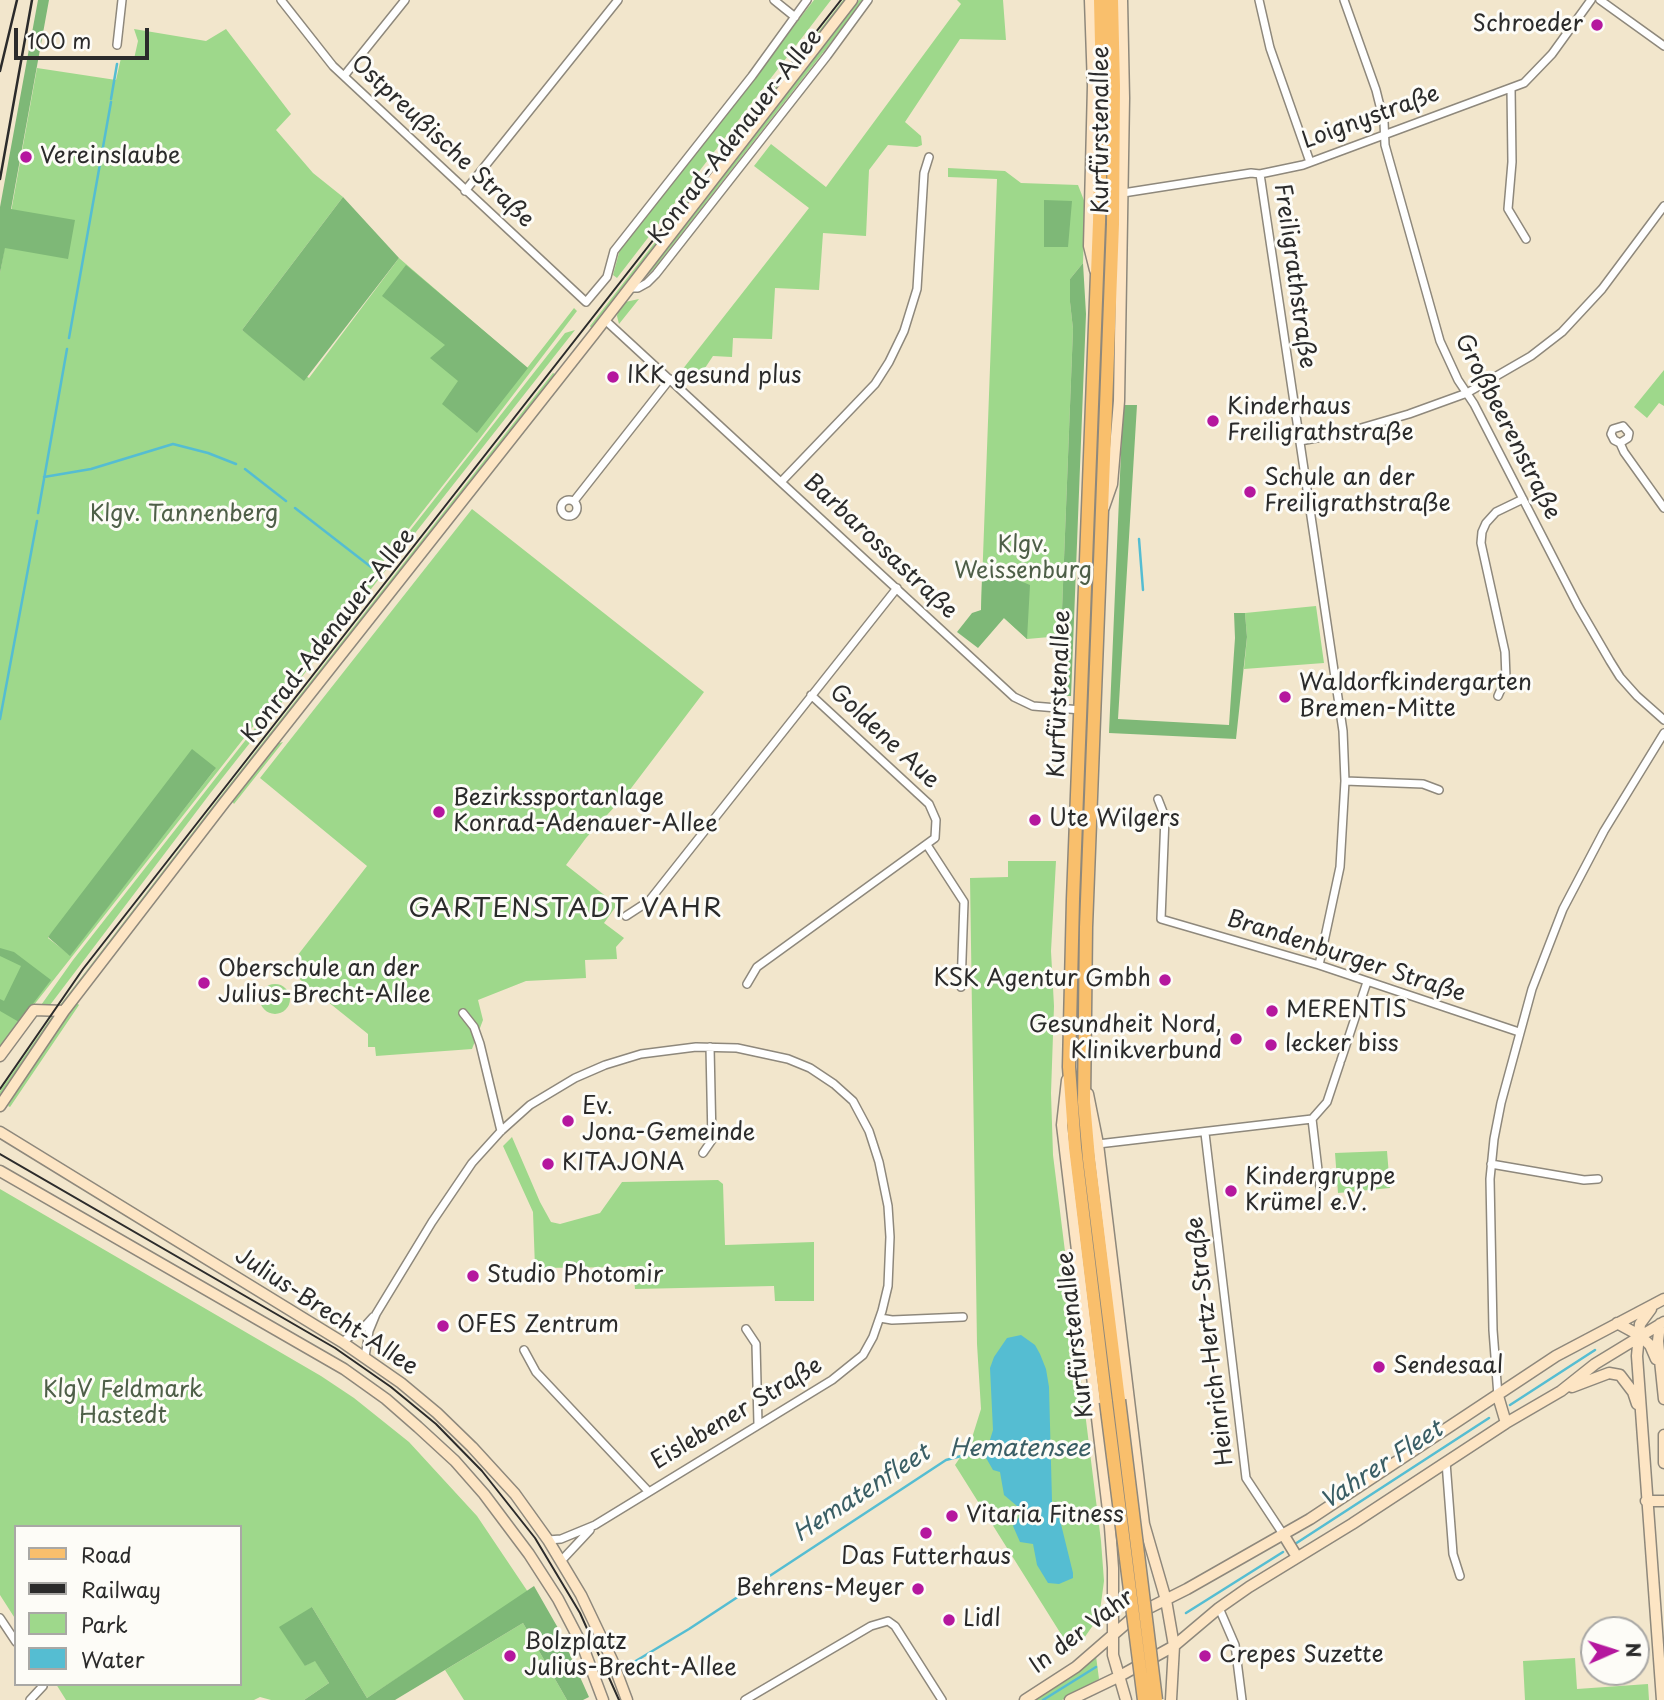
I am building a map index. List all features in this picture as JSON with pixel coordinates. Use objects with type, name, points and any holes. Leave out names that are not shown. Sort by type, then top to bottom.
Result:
[{"type":"main road","name":"Konrad-Adenauer-Allee","points":[[0,1106],[64,1011],[224,803],[605,320],[852,0]]},
{"type":"main road","name":"Kurfürstenallee","points":[[1090,0],[1093,86],[1089,246],[1097,280]]},
{"type":"main road","name":"Kurfürstenallee","points":[[1100,0],[1102,87],[1097,280],[1069,1067],[1062,1125],[1114,1568],[1113,1656],[1126,1700]]},
{"type":"main road","name":"Kurfürstenallee","points":[[1112,0],[1114,155],[1084,1073],[1088,1158],[1112,1401]]},
{"type":"main road","name":"Kurfürstenallee","points":[[1103,510],[1112,484],[1119,414],[1124,87],[1122,0]]},
{"type":"main road","points":[[0,1056],[34,1010],[64,1011]]},
{"type":"main road","name":"Kurfürstenallee","points":[[1069,1067],[1075,1147],[1112,1401],[1141,1636]]},
{"type":"main road","name":"Kurfürstenallee","points":[[1084,1073],[1098,1144],[1144,1524],[1166,1600],[1174,1646],[1171,1700]]},
{"type":"main road","name":"Julius-Brecht-Allee","points":[[0,1132],[342,1342],[437,1413],[514,1494],[548,1540],[581,1595],[612,1660],[627,1700]]},
{"type":"main road","name":"Julius-Brecht-Allee","points":[[0,1171],[345,1369],[421,1429],[455,1461],[484,1494],[529,1554],[558,1599],[583,1647],[603,1700]]},
{"type":"main road","points":[[1290,1546],[1310,1519],[1556,1356],[1661,1301]]},
{"type":"main road","points":[[1661,1301],[1644,1315],[1640,1324],[1637,1356],[1662,1700]]},
{"type":"main road","points":[[1617,1323],[1639,1335],[1650,1345],[1659,1364]]},
{"type":"main road","points":[[1290,1546],[1352,1524],[1446,1461],[1561,1391],[1595,1364],[1639,1335],[1662,1323]]},
{"type":"main road","points":[[1662,1323],[1658,1341],[1664,1399]]},
{"type":"main road","points":[[1561,1391],[1609,1373],[1620,1375],[1633,1392],[1640,1413]]},
{"type":"main road","points":[[1498,1396],[1506,1423]]},
{"type":"main road","points":[[1664,1435],[1664,1463]]},
{"type":"main road","points":[[1647,1502],[1664,1501]]},
{"type":"main road","name":"In der Vahr","points":[[1025,1700],[1076,1667],[1137,1614],[1290,1546]]},
{"type":"main road","name":"In der Vahr","points":[[1070,1700],[1118,1678],[1174,1646],[1290,1546]]},
{"type":"main road","points":[[1141,1636],[1144,1700]]},
{"type":"main road","points":[[1141,1636],[1156,1700]]},
{"type":"street","points":[[117,45],[122,0]]},
{"type":"street","name":"Ostpreußische Straße","points":[[281,0],[323,54],[344,75],[586,302]]},
{"type":"street","points":[[344,75],[405,0]]},
{"type":"street","points":[[466,191],[618,0]]},
{"type":"street","points":[[774,0],[795,17]]},
{"type":"street","name":"Konrad-Adenauer-Allee","points":[[586,302],[607,277],[614,251],[807,0]]},
{"type":"street","name":"Konrad-Adenauer-Allee","points":[[629,288],[638,288],[656,274],[868,0]]},
{"type":"street","points":[[1259,0],[1270,48],[1310,162]]},
{"type":"street","name":"Großbeerenstraße","points":[[1344,0],[1376,90],[1384,122],[1385,145],[1440,341],[1578,606],[1615,669],[1637,696],[1664,720]]},
{"type":"street","name":"Loignystraße","points":[[1123,193],[1251,173],[1260,174],[1310,162],[1524,83],[1552,54],[1591,0]]},
{"type":"street","points":[[1601,0],[1664,46]]},
{"type":"street","points":[[1511,88],[1512,162],[1508,209],[1526,239]]},
{"type":"street","points":[[781,482],[875,384],[904,331],[917,289],[924,173],[929,157]]},
{"type":"street","name":"Freiligrathstraße","points":[[1260,174],[1338,694],[1345,781],[1340,867],[1319,965]]},
{"type":"street","points":[[1300,441],[1375,425],[1467,393],[1531,356],[1562,332],[1602,289],[1664,206]]},
{"type":"street","name":"Barbarossastraße","points":[[605,320],[1014,697],[1033,706],[1055,710],[1081,710]]},
{"type":"street","points":[[574,501],[670,379]]},
{"type":"street","points":[[1620,443],[1664,508]]},
{"type":"street","points":[[1498,696],[1506,678],[1506,652],[1481,543],[1482,532],[1496,512],[1523,499]]},
{"type":"street","points":[[626,916],[649,901],[897,588]]},
{"type":"street","name":"Goldene Aue","points":[[811,695],[929,804],[936,820],[935,838],[927,845]]},
{"type":"street","points":[[1498,1396],[1493,1329],[1491,1164],[1501,1102],[1540,965],[1563,909],[1604,831],[1664,733]]},
{"type":"street","points":[[1345,781],[1423,784],[1439,790]]},
{"type":"street","name":"Brandenburger Straße","points":[[1158,799],[1165,817],[1161,919],[1319,965],[1519,1032]]},
{"type":"street","points":[[747,984],[757,967],[927,845],[964,902],[961,987]]},
{"type":"street","points":[[1098,1144],[1312,1119],[1326,1102],[1367,982]]},
{"type":"street","points":[[463,1013],[474,1027],[480,1044],[501,1131]]},
{"type":"street","points":[[703,1153],[712,1140],[710,1047]]},
{"type":"street","name":"Eislebener Straße","points":[[365,1357],[369,1331],[376,1314],[453,1188],[501,1131],[530,1105],[596,1069],[640,1054],[710,1047],[751,1051],[802,1064],[834,1084],[853,1101],[871,1135],[888,1206],[890,1264],[880,1318],[861,1358],[832,1380],[595,1525],[561,1539],[548,1540]]},
{"type":"street","points":[[1312,1119],[1320,1187]]},
{"type":"street","name":"Heinrich-Hertz-Straße","points":[[1205,1133],[1246,1478],[1290,1546]]},
{"type":"street","points":[[1491,1164],[1584,1180],[1598,1179]]},
{"type":"street","name":"Eislebener Straße","points":[[342,1342],[376,1314]]},
{"type":"street","points":[[880,1318],[892,1320],[963,1317]]},
{"type":"street","points":[[746,1329],[756,1343],[758,1424]]},
{"type":"street","points":[[524,1350],[536,1372],[648,1491]]},
{"type":"street","points":[[1446,1461],[1453,1554],[1460,1576]]},
{"type":"street","name":"Eislebener Straße","points":[[561,1561],[595,1525]]},
{"type":"street","points":[[1219,1608],[1235,1645],[1242,1700]]},
{"type":"street","points":[[0,1618],[14,1639]]},
{"type":"street","points":[[745,1700],[872,1626],[888,1621],[895,1626],[942,1700]]},
{"type":"street","points":[[30,1700],[42,1686]]},
{"type":"green space","points":[[38,0],[49,0],[11,209],[75,220],[68,259],[5,248],[0,273],[0,207]]},
{"type":"green space","points":[[814,0],[831,0],[617,278],[613,275],[620,249]]},
{"type":"green space","points":[[843,0],[846,0],[819,37],[591,328],[590,326]]},
{"type":"green space","points":[[859,0],[863,0],[653,270],[643,279]]},
{"type":"green space","points":[[957,0],[1003,0],[1006,40],[960,39],[905,122],[921,136],[922,145],[888,145],[869,170],[866,236],[823,233],[819,290],[775,288],[772,339],[733,338],[732,357],[713,356],[695,383],[682,370],[809,208],[754,166],[771,144],[826,187],[961,4]]},
{"type":"green space","name":"Klgv. Tannenberg","points":[[134,29],[206,41],[226,29],[291,114],[276,130],[313,173],[343,197],[242,330],[309,378],[399,258],[527,368],[574,308],[577,311],[0,1048],[0,273],[37,68],[116,80],[121,58],[134,59],[138,41]],"holes":[[[216,768],[70,955],[48,937]]]},
{"type":"green space","name":"Klgv. Weissenburg","points":[[948,168],[1005,171],[1021,183],[1078,185],[1085,203],[1083,263],[1070,279],[1073,329],[1061,636],[1027,639],[1004,618],[981,610],[997,179],[948,177]]},
{"type":"green space","points":[[343,197],[399,258],[304,381],[242,330]]},
{"type":"green space","points":[[1044,200],[1072,201],[1068,247],[1044,247]]},
{"type":"green space","points":[[1083,263],[1086,314],[1071,696],[1061,696],[1073,329],[1070,279]]},
{"type":"green space","points":[[406,265],[528,368],[477,433],[442,404],[458,381],[430,358],[445,345],[382,296]]},
{"type":"green space","points":[[639,299],[619,324],[618,311],[625,302]]},
{"type":"green space","points":[[575,330],[212,791],[47,1009],[39,1008],[73,960],[565,333]]},
{"type":"green space","points":[[1664,370],[1664,406],[1659,403],[1647,418],[1634,407]]},
{"type":"green space","points":[[553,373],[555,374],[86,972],[61,1009],[57,1009],[219,798]]},
{"type":"green space","points":[[1123,405],[1137,405],[1118,719],[1229,725],[1235,638],[1234,613],[1245,613],[1247,637],[1236,739],[1109,733]]},
{"type":"green space","name":"Bezirkssportanlage Konrad-Adenauer-Allee","points":[[472,509],[704,692],[629,791],[586,838],[566,865],[617,905],[604,923],[624,938],[616,947],[617,959],[585,960],[586,978],[526,981],[478,1000],[483,1020],[472,1049],[376,1056],[375,1047],[368,1047],[368,1034],[287,969],[367,866],[260,778]]},
{"type":"green space","points":[[982,577],[1013,578],[1030,585],[1027,639],[1004,618],[978,648],[957,632],[972,613],[981,610]]},
{"type":"green space","points":[[1316,606],[1324,663],[1244,669],[1247,637],[1245,613]]},
{"type":"green space","points":[[283,742],[234,804],[232,801],[276,744]]},
{"type":"green space","points":[[192,749],[216,768],[70,956],[48,937]]},
{"type":"green space","points":[[1008,861],[1056,861],[1051,951],[1054,1006],[1051,1093],[1053,1155],[1104,1581],[1096,1621],[1082,1641],[1071,1650],[955,1465],[971,1441],[981,1409],[977,1344],[970,878],[1008,877]]},
{"type":"green space","points":[[0,948],[14,952],[51,980],[19,1022],[0,1011],[0,999],[4,1001],[21,966],[0,956]]},
{"type":"green space","points":[[275,984],[286,988],[290,999],[286,1010],[275,1014],[264,1010],[260,999],[264,988]]},
{"type":"green space","points":[[77,1003],[79,1005],[10,1107],[8,1106],[24,1079]]},
{"type":"green space","points":[[53,1015],[58,1015],[0,1096],[0,1091]]},
{"type":"green space","points":[[512,1137],[551,1222],[560,1224],[600,1213],[622,1182],[718,1180],[723,1184],[725,1245],[814,1242],[814,1301],[775,1301],[774,1286],[635,1289],[633,1267],[535,1268],[533,1212],[503,1146]]},
{"type":"green space","points":[[1387,1151],[1390,1188],[1338,1193],[1335,1153]]},
{"type":"green space","name":"KlgV Feldmark Hastedt","points":[[0,1189],[321,1376],[354,1398],[409,1442],[477,1516],[528,1592],[367,1698],[312,1607],[305,1666],[315,1660],[329,1683],[304,1700],[271,1700],[260,1697],[254,1700],[66,1700],[57,1686],[242,1686],[242,1525],[14,1525],[14,1617],[0,1595]]},
{"type":"green space","points":[[534,1586],[558,1628],[589,1697],[583,1700],[567,1700],[523,1623],[395,1700],[304,1700],[329,1683],[315,1661],[305,1666],[279,1627],[312,1607],[367,1698]]},
{"type":"green space","name":"Bolzplatz Julius-Brecht-Allee","points":[[523,1623],[567,1700],[464,1700],[445,1670]]},
{"type":"green space","points":[[1096,1656],[1099,1679],[1062,1700],[1033,1700]]},
{"type":"green space","points":[[1575,1658],[1577,1689],[1648,1686],[1649,1700],[1525,1700],[1523,1661]]},
{"type":"water","name":"Hematensee","points":[[1021,1335],[1035,1345],[1040,1354],[1049,1387],[1052,1501],[1060,1520],[1073,1573],[1073,1578],[1059,1584],[1048,1583],[1037,1565],[1033,1544],[1020,1542],[1013,1526],[1020,1516],[1017,1506],[1004,1495],[1000,1472],[993,1470],[985,1456],[993,1430],[990,1368],[1007,1338]]},
{"type":"waterway","points":[[111,99],[117,64]]},
{"type":"waterway","points":[[69,338],[111,102]]},
{"type":"waterway","points":[[38,513],[67,349]]},
{"type":"waterway","points":[[44,477],[91,469],[173,444],[236,464]]},
{"type":"waterway","points":[[245,469],[286,501]]},
{"type":"waterway","points":[[295,508],[371,567]]},
{"type":"waterway","points":[[0,719],[37,521]]},
{"type":"waterway","points":[[1139,539],[1143,590]]},
{"type":"waterway","name":"Vahrer Fleet","points":[[1510,1405],[1595,1350]]},
{"type":"waterway","name":"Vahrer Fleet","points":[[1295,1544],[1489,1418]]},
{"type":"waterway","name":"Hematenfleet","points":[[629,1665],[689,1629],[946,1460],[965,1455],[988,1457]]},
{"type":"waterway","name":"Vahrer Fleet","points":[[1186,1613],[1283,1552]]},
{"type":"waterway","name":"Vahrer Fleet","points":[[1043,1700],[1096,1667]]},
{"type":"tram line","points":[[0,1089],[83,969],[841,0]]},
{"type":"tram line","points":[[0,1154],[335,1348],[391,1387],[436,1424],[482,1471],[535,1538],[580,1613],[619,1700]]},
{"type":"railway","points":[[0,71],[17,0]]},
{"type":"railway","points":[[0,179],[32,0]]},
{"type":"place","name":"Schroeder","points":[[1597,25]]},
{"type":"place","name":"Vereinslaube","points":[[26,157]]},
{"type":"place","name":"IKK gesund plus","points":[[613,377]]},
{"type":"place","name":"Kinderhaus Freiligrathstraße","points":[[1213,421]]},
{"type":"place","name":"Schule an der Freiligrathstraße","points":[[1250,492]]},
{"type":"place","name":"Waldorfkindergarten Bremen-Mitte","points":[[1285,697]]},
{"type":"place","name":"Bezirkssportanlage Konrad-Adenauer-Allee","points":[[439,812]]},
{"type":"place","name":"Ute Wilgers","points":[[1035,820]]},
{"type":"place","name":"KSK Agentur Gmbh","points":[[1165,980]]},
{"type":"place","name":"Oberschule an der Julius-Brecht-Allee","points":[[204,983]]},
{"type":"place","name":"MERENTIS","points":[[1272,1011]]},
{"type":"place","name":"Gesundheit Nord, Klinikverbund","points":[[1236,1039]]},
{"type":"place","name":"lecker biss","points":[[1271,1045]]},
{"type":"place","name":"Ev. Jona-Gemeinde","points":[[568,1121]]},
{"type":"place","name":"KITAJONA","points":[[548,1164]]},
{"type":"place","name":"Kindergruppe Krümel e.V.","points":[[1231,1191]]},
{"type":"place","name":"Studio Photomir","points":[[473,1276]]},
{"type":"place","name":"OFES Zentrum","points":[[443,1326]]},
{"type":"place","name":"Sendesaal","points":[[1379,1367]]},
{"type":"place","name":"Vitaria Fitness","points":[[952,1516]]},
{"type":"place","name":"Das Futterhaus","points":[[926,1533]]},
{"type":"place","name":"Behrens-Meyer","points":[[918,1589]]},
{"type":"place","name":"Lidl","points":[[949,1620]]},
{"type":"place","name":"Bolzplatz Julius-Brecht-Allee","points":[[510,1656]]},
{"type":"place","name":"Crepes Suzette","points":[[1205,1656]]},
{"type":"district","name":"GARTENSTADT VAHR","points":[[566,910]]}]
